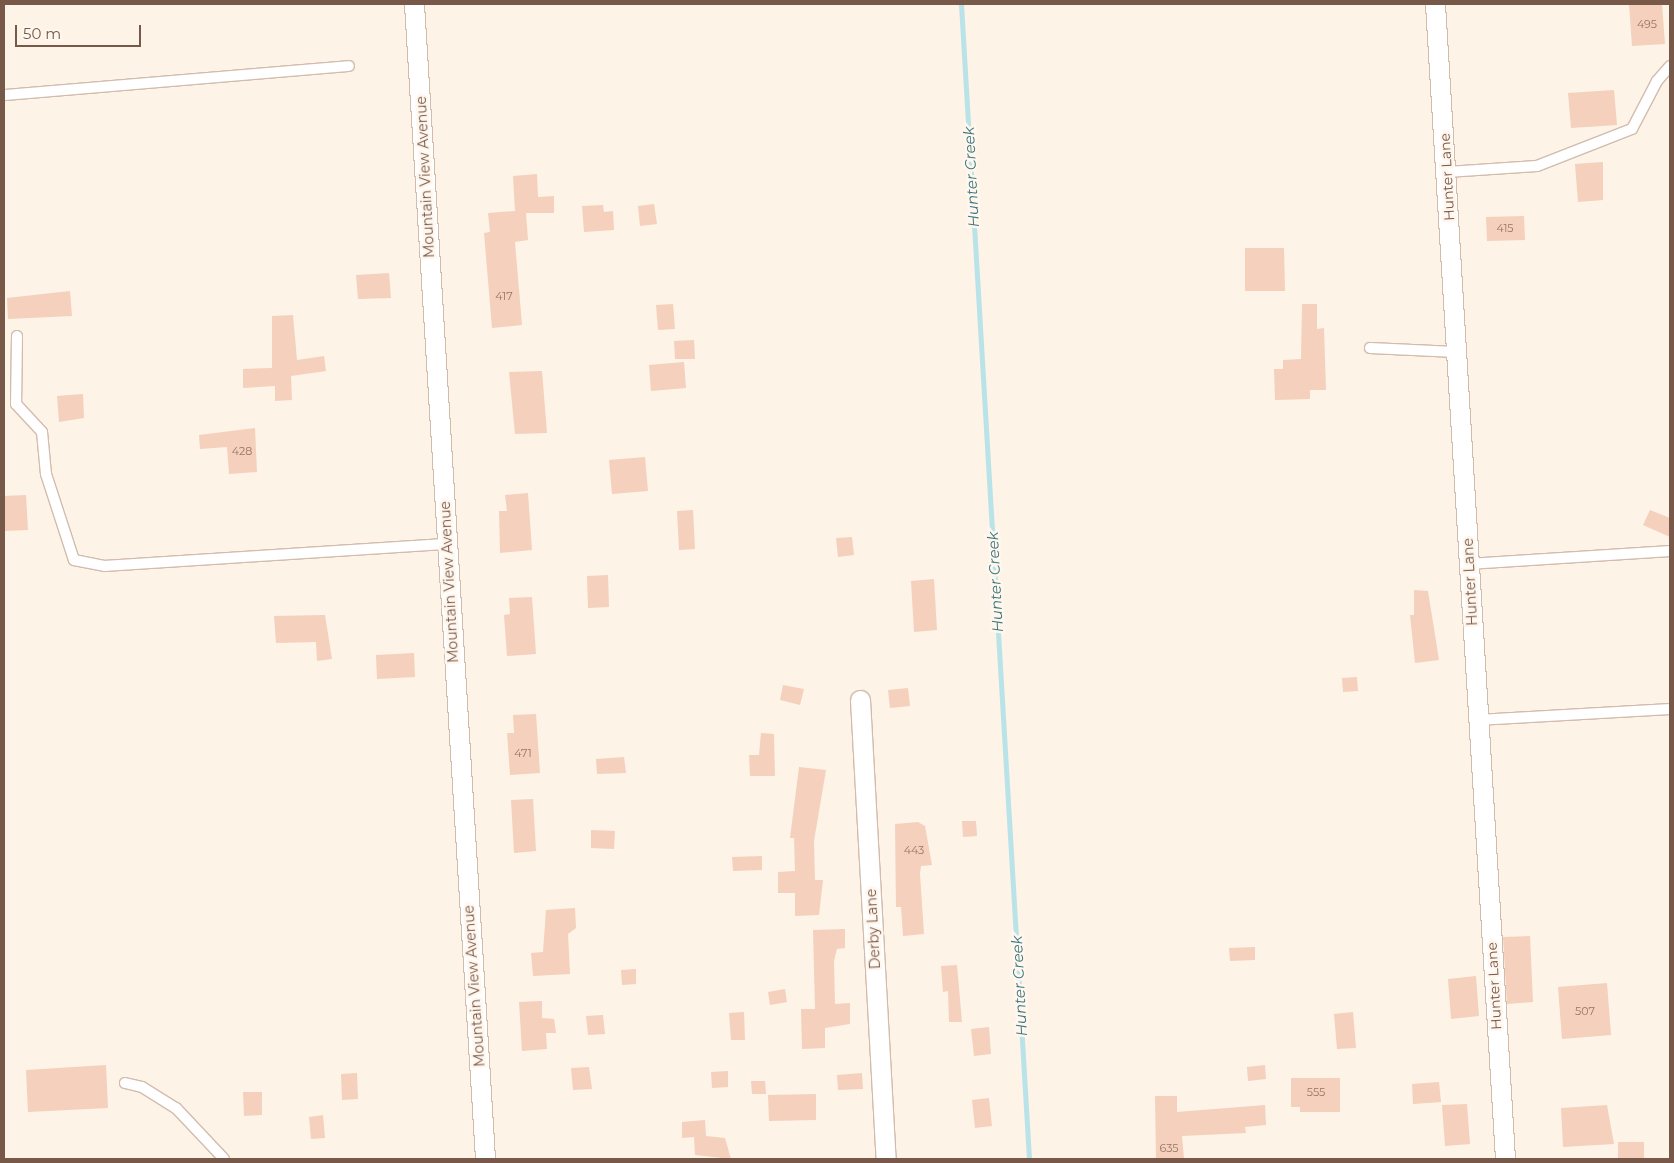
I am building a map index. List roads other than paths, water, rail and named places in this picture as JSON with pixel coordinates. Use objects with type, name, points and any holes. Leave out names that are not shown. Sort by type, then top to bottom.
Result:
[{"type":"street","name":"Mountain View Avenue","points":[[414,4],[485,1159]]},
{"type":"street","name":"Hunter Lane","points":[[1436,4],[1505,1159]]},
{"type":"street","name":"Derby Lane","points":[[860,700],[886,1159]]},
{"type":"lane","points":[[4,95],[349,66]]},
{"type":"lane","points":[[1447,172],[1537,166],[1632,129],[1657,81],[1670,66]]},
{"type":"lane","points":[[17,336],[16,404],[42,432],[46,474],[74,560],[105,566],[447,544]]},
{"type":"lane","points":[[1370,348],[1456,352]]},
{"type":"lane","points":[[1469,564],[1670,551]]},
{"type":"lane","points":[[1478,720],[1670,709]]},
{"type":"lane","points":[[125,1083],[142,1087],[176,1108],[224,1159]]},
{"type":"waterway","name":"Hunter Creek","points":[[961,4],[1029,1159]]}]
